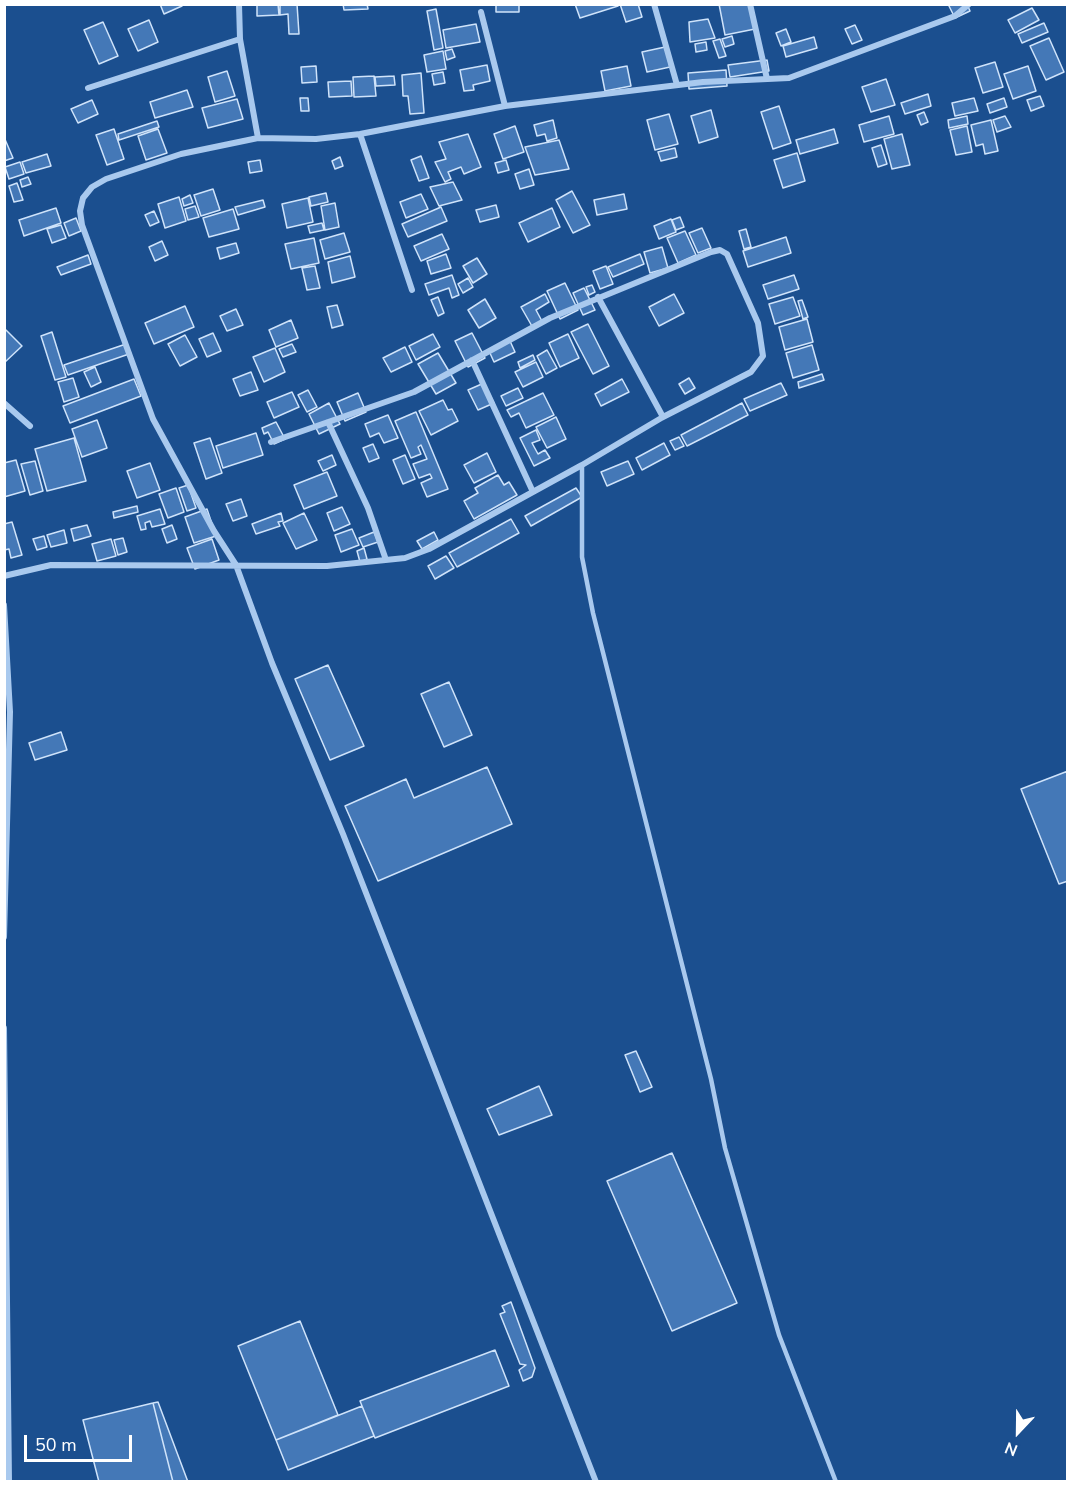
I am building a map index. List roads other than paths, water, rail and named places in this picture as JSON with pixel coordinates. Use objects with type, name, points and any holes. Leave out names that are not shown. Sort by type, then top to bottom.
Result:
[{"type":"street","points":[[240,4],[240,39],[258,138]]},
{"type":"street","points":[[654,4],[677,85]]},
{"type":"street","points":[[750,4],[767,79]]},
{"type":"street","points":[[596,1482],[344,834],[272,663],[236,565],[214,531],[153,419],[82,225],[80,211],[83,198],[92,187],[106,179],[181,154],[258,138],[316,139],[360,134],[505,106],[677,85],[789,78],[811,72],[955,16],[969,4]]},
{"type":"street","points":[[481,12],[505,106]]},
{"type":"street","points":[[88,88],[240,39]]},
{"type":"street","points":[[360,134],[412,290]]},
{"type":"street","points":[[4,576],[51,565],[327,566],[405,558],[429,549],[582,465],[663,417],[751,372],[763,356],[758,323],[728,254],[720,250],[711,252],[550,318],[414,392],[271,442]]},
{"type":"street","points":[[598,297],[663,417]]},
{"type":"street","points":[[472,360],[532,492]]},
{"type":"street","points":[[4,402],[30,426]]},
{"type":"street","points":[[328,422],[368,508],[386,560]]},
{"type":"street","points":[[4,605],[10,712],[4,937]]},
{"type":"street","points":[[4,1029],[9,1482]]},
{"type":"lane","points":[[582,465],[582,556],[593,613],[711,1079],[724,1149],[779,1335],[836,1482]]}]
